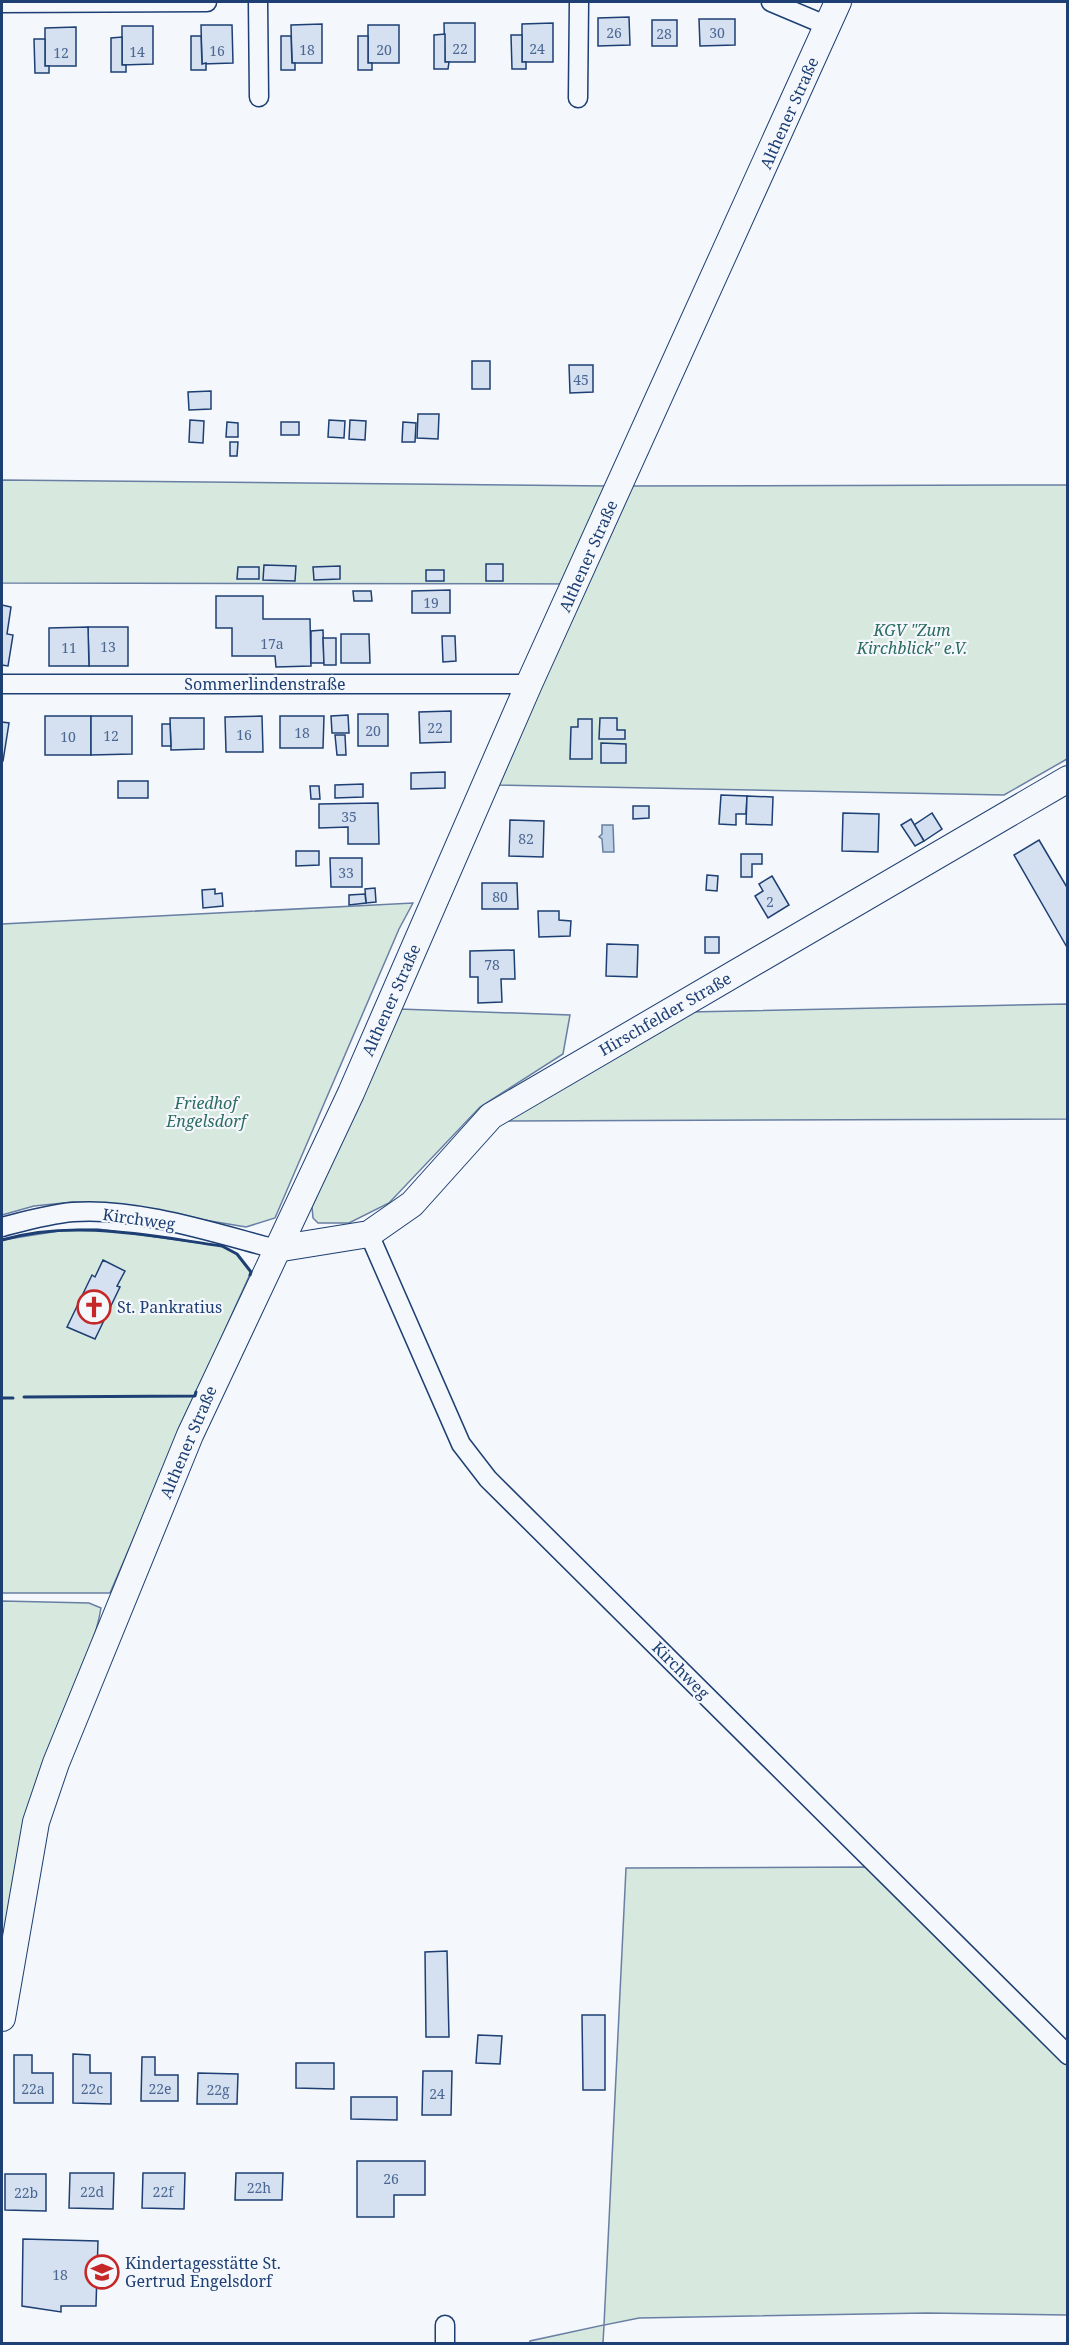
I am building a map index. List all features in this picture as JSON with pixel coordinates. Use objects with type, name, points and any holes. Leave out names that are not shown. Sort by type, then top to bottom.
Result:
[{"type":"main road","name":"Althener Straße","points":[[2,2018],[36,1822],[56,1763],[190,1435],[351,1093],[530,684],[838,2]]},
{"type":"main road","name":"Hirschfelder Straße","points":[[276,1249],[369,1234],[412,1204],[491,1116],[1068,779]]},
{"type":"street","points":[[2,3],[207,2]]},
{"type":"street","points":[[258,2],[259,97]]},
{"type":"street","points":[[578,98],[579,2]]},
{"type":"street","points":[[771,2],[828,26]]},
{"type":"street","name":"Sommerlindenstraße","points":[[2,684],[530,684]]},
{"type":"street","name":"Kirchweg","points":[[2,1227],[74,1212],[102,1213],[197,1228],[276,1249]]},
{"type":"street","name":"Kirchweg","points":[[369,1234],[461,1444],[488,1479],[1068,2055]]},
{"type":"green space","name":"KGV \"Zum Kirchblick\" e.V.","points":[[2,480],[608,486],[1067,485],[1067,759],[1004,795],[498,785],[586,584],[2,583]]},
{"type":"green space","name":"Friedhof Engelsdorf","points":[[413,903],[399,929],[275,1218],[246,1227],[103,1203],[73,1202],[34,1206],[2,1215],[2,924]]},
{"type":"green space","points":[[1067,1004],[1067,1119],[505,1121],[688,1012]]},
{"type":"green space","points":[[399,1009],[570,1015],[563,1054],[480,1107],[389,1203],[349,1223],[318,1223],[313,1218],[312,1207]]},
{"type":"green space","points":[[98,1229],[222,1246],[237,1254],[251,1272],[110,1593],[2,1593],[2,1240],[65,1230]]},
{"type":"green space","points":[[2,1601],[89,1603],[101,1608],[92,1643],[56,1729],[42,1770],[23,1844],[2,1943]]},
{"type":"green space","points":[[869,1867],[1067,2065],[1067,2315],[927,2313],[639,2318],[604,2325],[626,1868]]},
{"type":"green space","points":[[604,2325],[603,2343],[529,2344],[530,2341]]},
{"type":"water","points":[[602,825],[613,825],[614,852],[603,852],[602,839],[599,837],[602,834]]},
{"type":"building","points":[[629,17],[630,45],[598,46],[598,18]]},
{"type":"building","points":[[699,19],[735,19],[735,45],[700,46]]},
{"type":"building","points":[[652,20],[677,20],[677,46],[652,46]]},
{"type":"building","points":[[444,23],[475,23],[475,62],[445,62]]},
{"type":"building","points":[[553,23],[553,62],[522,62],[522,24]]},
{"type":"building","points":[[322,24],[322,63],[292,63],[291,25]]},
{"type":"building","points":[[201,25],[232,25],[233,63],[202,64]]},
{"type":"building","points":[[368,25],[399,25],[399,63],[368,63]]},
{"type":"building","points":[[122,26],[153,26],[153,64],[122,65]]},
{"type":"building","points":[[76,27],[76,66],[45,66],[45,28]]},
{"type":"building","points":[[445,34],[445,62],[449,62],[448,69],[434,69],[434,35]]},
{"type":"building","points":[[511,35],[522,35],[522,62],[526,62],[526,69],[512,69]]},
{"type":"building","points":[[191,36],[201,36],[202,64],[206,63],[206,70],[191,70]]},
{"type":"building","points":[[281,36],[291,36],[292,63],[295,63],[295,70],[281,70]]},
{"type":"building","points":[[358,36],[368,36],[368,63],[372,63],[372,70],[358,70]]},
{"type":"building","points":[[122,37],[122,65],[126,65],[126,72],[111,72],[111,38]]},
{"type":"building","points":[[34,39],[45,39],[45,66],[49,66],[49,73],[35,73]]},
{"type":"building","points":[[472,361],[490,361],[490,389],[472,389]]},
{"type":"building","points":[[569,365],[593,365],[593,392],[570,393]]},
{"type":"building","points":[[211,391],[211,409],[189,410],[188,392]]},
{"type":"building","points":[[418,414],[439,414],[438,439],[417,438]]},
{"type":"building","points":[[190,420],[204,421],[203,443],[189,442]]},
{"type":"building","points":[[329,420],[345,421],[344,438],[328,437]]},
{"type":"building","points":[[350,420],[366,421],[365,440],[349,439]]},
{"type":"building","points":[[227,422],[238,423],[238,437],[226,437]]},
{"type":"building","points":[[281,422],[299,422],[299,435],[281,435]]},
{"type":"building","points":[[403,422],[416,423],[415,442],[402,442]]},
{"type":"building","points":[[230,442],[238,442],[237,456],[230,456]]},
{"type":"building","points":[[486,564],[503,564],[503,581],[486,581]]},
{"type":"building","points":[[264,565],[296,566],[295,581],[263,580]]},
{"type":"building","points":[[340,566],[340,579],[314,580],[313,567]]},
{"type":"building","points":[[238,567],[259,567],[259,579],[237,579]]},
{"type":"building","points":[[426,570],[444,570],[444,581],[426,581]]},
{"type":"building","points":[[450,590],[450,613],[412,613],[412,591]]},
{"type":"building","points":[[353,591],[371,591],[372,601],[354,601]]},
{"type":"building","points":[[216,596],[263,596],[263,619],[310,619],[311,666],[276,667],[275,656],[232,656],[232,628],[216,628]]},
{"type":"building","points":[[2,605],[11,607],[7,634],[13,635],[8,666],[2,665]]},
{"type":"building","points":[[88,627],[128,627],[128,666],[89,666]]},
{"type":"building","points":[[88,627],[89,666],[49,666],[49,628]]},
{"type":"building","points":[[323,630],[324,663],[311,663],[311,631]]},
{"type":"building","points":[[341,634],[369,634],[370,663],[341,663]]},
{"type":"building","points":[[442,636],[455,636],[456,661],[443,662]]},
{"type":"building","points":[[323,638],[336,638],[336,665],[324,665]]},
{"type":"building","points":[[451,711],[451,742],[420,743],[419,712]]},
{"type":"building","points":[[358,714],[388,714],[388,746],[358,746]]},
{"type":"building","points":[[348,715],[349,733],[332,733],[331,716]]},
{"type":"building","points":[[45,716],[91,716],[91,755],[45,755]]},
{"type":"building","points":[[91,716],[132,716],[132,754],[91,755]]},
{"type":"building","points":[[262,716],[263,752],[226,752],[225,717]]},
{"type":"building","points":[[280,716],[324,716],[323,748],[280,748]]},
{"type":"building","points":[[170,718],[204,718],[204,749],[171,750]]},
{"type":"building","points":[[600,718],[617,718],[617,730],[625,730],[625,739],[599,739]]},
{"type":"building","points":[[578,719],[592,719],[592,759],[570,759],[571,727],[578,727]]},
{"type":"building","points":[[2,722],[9,723],[3,761],[2,761]]},
{"type":"building","points":[[162,724],[170,724],[171,746],[162,746]]},
{"type":"building","points":[[335,735],[345,735],[346,755],[337,755]]},
{"type":"building","points":[[601,743],[626,744],[626,763],[601,763]]},
{"type":"building","points":[[445,772],[445,788],[411,789],[411,773]]},
{"type":"building","points":[[118,781],[148,781],[148,798],[118,798]]},
{"type":"building","points":[[363,784],[363,797],[335,798],[335,785]]},
{"type":"building","points":[[310,786],[319,786],[320,799],[311,799]]},
{"type":"building","points":[[721,795],[747,796],[746,814],[736,814],[736,825],[719,824]]},
{"type":"building","points":[[747,796],[773,797],[772,825],[746,824]]},
{"type":"building","points":[[378,803],[379,844],[348,844],[348,827],[319,828],[319,804]]},
{"type":"building","points":[[633,806],[649,806],[649,818],[633,819]]},
{"type":"building","points":[[843,813],[879,814],[878,852],[842,851]]},
{"type":"building","points":[[932,813],[942,829],[924,841],[914,825]]},
{"type":"building","points":[[911,819],[924,841],[915,846],[901,825]]},
{"type":"building","points":[[510,820],[544,821],[543,857],[509,856]]},
{"type":"building","points":[[1039,840],[1068,889],[1068,949],[1014,855]]},
{"type":"building","points":[[296,851],[319,851],[319,865],[296,866]]},
{"type":"building","points":[[741,854],[762,854],[762,864],[752,864],[752,877],[741,877]]},
{"type":"building","points":[[330,858],[362,858],[362,887],[331,887]]},
{"type":"building","points":[[707,875],[718,876],[717,891],[706,890]]},
{"type":"building","points":[[772,876],[789,905],[768,918],[755,896],[763,891],[759,884]]},
{"type":"building","points":[[482,883],[517,883],[518,909],[482,909]]},
{"type":"building","points":[[375,888],[376,902],[366,903],[365,889]]},
{"type":"building","points":[[215,889],[215,894],[222,893],[223,906],[203,908],[202,890]]},
{"type":"building","points":[[365,894],[366,903],[349,905],[349,895]]},
{"type":"building","points":[[538,911],[559,911],[559,920],[571,921],[570,936],[539,937]]},
{"type":"building","points":[[705,937],[719,937],[719,953],[705,953]]},
{"type":"building","points":[[607,944],[638,945],[637,977],[606,976]]},
{"type":"building","points":[[514,950],[515,979],[501,979],[502,1002],[478,1003],[478,977],[470,977],[470,951]]},
{"type":"building","name":"St. Pankratius","points":[[103,1260],[125,1271],[117,1286],[120,1287],[95,1339],[67,1327],[92,1275],[95,1277]]},
{"type":"building","points":[[447,1951],[449,2037],[426,2037],[425,1952]]},
{"type":"building","points":[[582,2015],[605,2015],[605,2090],[583,2090]]},
{"type":"building","points":[[478,2035],[502,2036],[500,2064],[476,2063]]},
{"type":"building","points":[[73,2054],[90,2055],[90,2073],[111,2073],[111,2104],[73,2103]]},
{"type":"building","points":[[14,2055],[32,2055],[32,2073],[53,2073],[53,2103],[14,2103]]},
{"type":"building","points":[[142,2057],[155,2057],[155,2075],[178,2075],[178,2101],[141,2101]]},
{"type":"building","points":[[296,2063],[334,2063],[334,2089],[296,2088]]},
{"type":"building","points":[[423,2071],[452,2071],[451,2115],[422,2115]]},
{"type":"building","points":[[198,2073],[238,2074],[237,2104],[197,2104]]},
{"type":"building","points":[[351,2097],[397,2097],[397,2120],[351,2119]]},
{"type":"building","points":[[357,2161],[425,2161],[425,2195],[394,2195],[394,2217],[357,2217]]},
{"type":"building","points":[[70,2173],[114,2173],[113,2209],[69,2208]]},
{"type":"building","points":[[143,2173],[185,2173],[184,2209],[142,2208]]},
{"type":"building","points":[[236,2173],[283,2173],[282,2200],[235,2200]]},
{"type":"building","points":[[5,2174],[46,2174],[46,2211],[5,2210]]},
{"type":"building","points":[[23,2239],[98,2241],[96,2306],[61,2306],[61,2312],[22,2306]]},
{"type":"wall","points":[[2,1240],[56,1231],[112,1231],[139,1234],[222,1246],[237,1254],[251,1272],[250,1275]]},
{"type":"wall","points":[[24,1397],[195,1396],[196,1392]]},
{"type":"wall","points":[[2,1398],[13,1398]]},
{"type":"place","name":"St. Pankratius","points":[[94,1307]]},
{"type":"place","name":"Kindertagesstätte St. Gertrud Engelsdorf","points":[[102,2272]]}]
